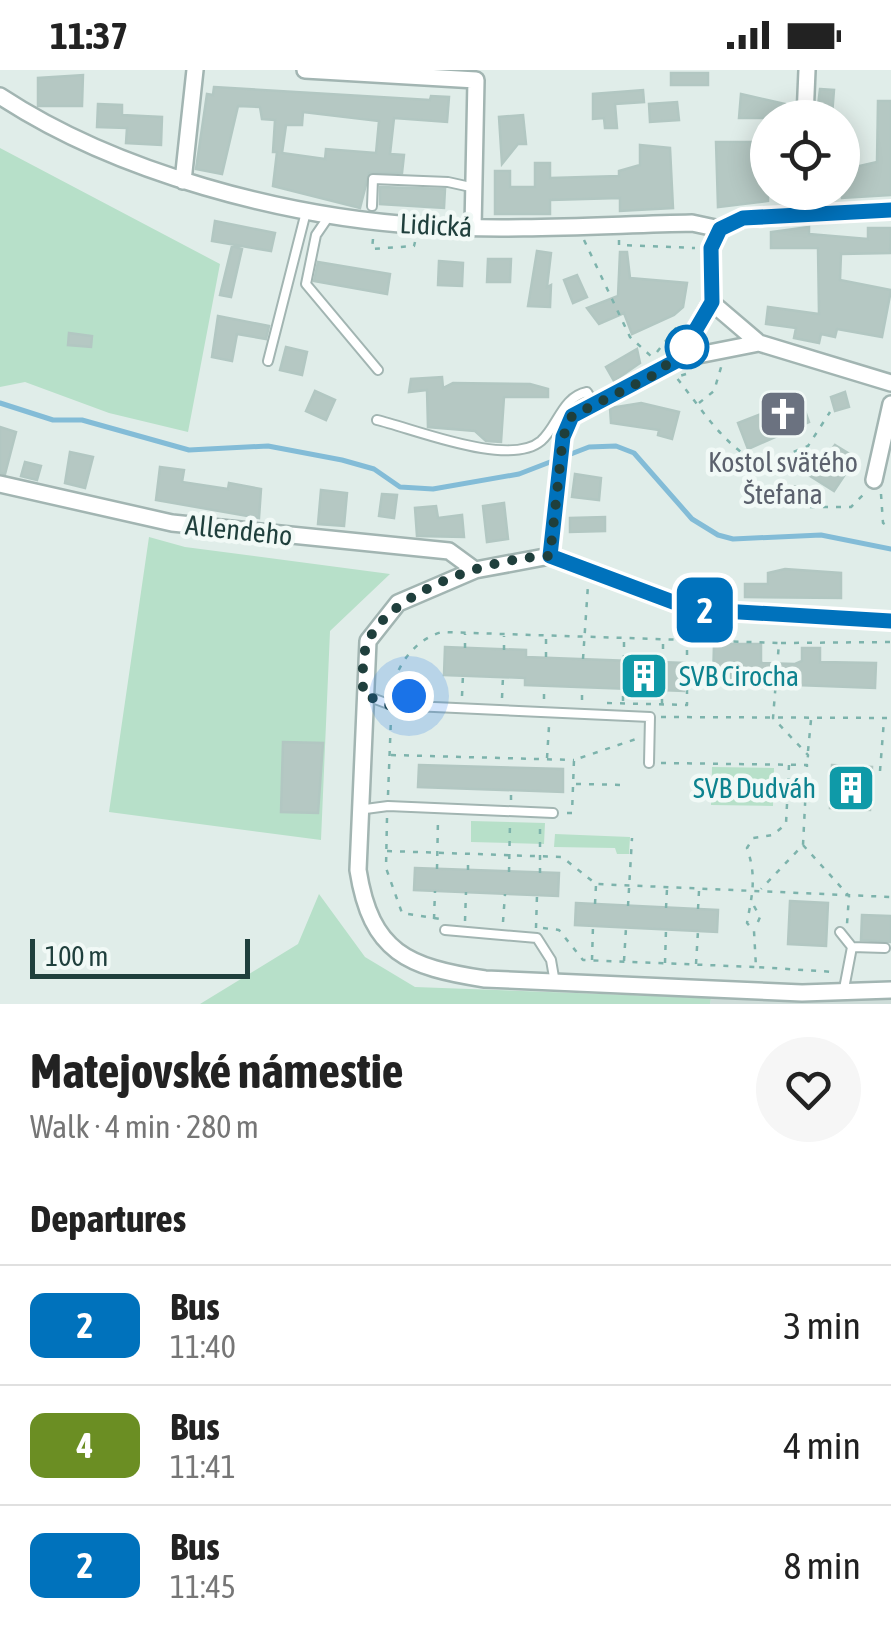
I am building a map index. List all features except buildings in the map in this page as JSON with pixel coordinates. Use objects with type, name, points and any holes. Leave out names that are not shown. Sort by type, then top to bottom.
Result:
[{"type":"street","points":[[183,181],[195,70]]},
{"type":"street","points":[[305,70],[476,75],[474,228]]},
{"type":"street","points":[[806,70],[806,100]]},
{"type":"street","name":"Lidická","points":[[0,96],[122,157],[183,181],[332,212],[474,228],[692,223],[720,229],[734,220],[804,212],[891,210]]},
{"type":"street","points":[[678,360],[712,302],[711,248],[720,229]]},
{"type":"street","points":[[712,302],[758,343],[891,383]]},
{"type":"street","points":[[550,556],[563,437],[572,416],[678,360],[758,343]]},
{"type":"street","points":[[874,480],[891,404]]},
{"type":"street","name":"Allendeho","points":[[0,484],[172,523],[449,551],[475,570]]},
{"type":"street","points":[[891,621],[706,610],[673,602],[550,556],[475,570],[398,603],[368,641],[357,810],[364,906],[375,930],[404,959],[434,971],[748,997],[891,990]]},
{"type":"lane","points":[[374,214],[373,179],[475,188]]},
{"type":"lane","points":[[268,362],[307,208]]},
{"type":"lane","points":[[332,212],[316,235],[306,284],[378,370]]},
{"type":"lane","points":[[377,420],[500,452],[535,445],[577,395],[587,392],[593,402]]},
{"type":"lane","points":[[363,694],[391,706],[650,717],[649,762]]},
{"type":"lane","points":[[357,810],[388,806],[553,813]]},
{"type":"lane","points":[[445,930],[538,938],[551,960],[555,982]]},
{"type":"lane","points":[[840,932],[852,947],[885,948]]},
{"type":"lane","points":[[843,994],[844,972],[852,947]]},
{"type":"path","points":[[374,214],[372,249],[414,246],[415,235]]},
{"type":"path","points":[[619,233],[619,245],[692,245],[702,254]]},
{"type":"path","points":[[583,234],[630,336],[653,357],[685,316]]},
{"type":"path","points":[[698,404],[714,391],[723,362],[707,367]]},
{"type":"path","points":[[692,372],[676,377],[740,454],[762,466],[808,446],[830,412]]},
{"type":"path","points":[[810,507],[850,507],[874,480],[882,493],[883,522],[891,528]]},
{"type":"path","points":[[583,659],[588,580]]},
{"type":"path","points":[[465,634],[465,648]]},
{"type":"path","points":[[466,892],[465,921],[402,913],[385,850],[393,676],[424,637],[465,634],[779,643],[891,642]]},
{"type":"path","points":[[504,635],[504,650]]},
{"type":"path","points":[[546,637],[546,657]]},
{"type":"path","points":[[624,640],[624,660]]},
{"type":"path","points":[[663,640],[663,662]]},
{"type":"path","points":[[582,687],[582,702],[687,705],[687,641]]},
{"type":"path","points":[[779,643],[773,718],[808,755]]},
{"type":"path","points":[[462,698],[464,676]]},
{"type":"path","points":[[503,677],[502,699],[516,700]]},
{"type":"path","points":[[530,700],[544,700],[544,686]]},
{"type":"path","points":[[623,689],[623,703]]},
{"type":"path","points":[[662,690],[662,704]]},
{"type":"path","points":[[541,769],[550,714]]},
{"type":"path","points":[[650,717],[891,718]]},
{"type":"path","points":[[811,718],[804,845],[849,896],[848,924],[840,932]]},
{"type":"path","points":[[880,771],[884,718]]},
{"type":"path","points":[[389,754],[574,760],[650,734]]},
{"type":"path","points":[[882,747],[891,748]]},
{"type":"path","points":[[438,765],[439,756]]},
{"type":"path","points":[[471,757],[471,766]]},
{"type":"path","points":[[512,768],[513,758]]},
{"type":"path","points":[[553,813],[572,813],[574,760]]},
{"type":"path","points":[[649,762],[807,766]]},
{"type":"path","points":[[754,930],[747,924],[756,891],[748,844],[753,838],[779,832],[786,824],[789,765]]},
{"type":"path","points":[[574,784],[626,786]]},
{"type":"path","points":[[436,869],[438,819]]},
{"type":"path","points":[[509,872],[510,822]]},
{"type":"path","points":[[540,822],[540,873]]},
{"type":"path","points":[[628,906],[632,838]]},
{"type":"path","points":[[756,891],[804,845]]},
{"type":"path","points":[[385,850],[562,857],[596,884],[891,897]]},
{"type":"path","points":[[468,854],[468,870]]},
{"type":"path","points":[[595,904],[596,884]]},
{"type":"path","points":[[666,908],[668,887]]},
{"type":"path","points":[[698,909],[699,889]]},
{"type":"path","points":[[434,918],[435,891]]},
{"type":"path","points":[[504,894],[504,925]]},
{"type":"path","points":[[537,895],[536,928],[559,930],[582,960],[844,972]]},
{"type":"path","points":[[754,906],[760,917],[754,930],[756,968]]},
{"type":"path","points":[[592,961],[593,926]]},
{"type":"path","points":[[624,962],[626,928]]},
{"type":"path","points":[[665,963],[666,930]]},
{"type":"path","points":[[696,964],[698,932]]},
{"type":"shaded area","points":[[711,998],[809,1002],[891,998],[891,1004],[710,1004]]},
{"type":"green space","points":[[0,148],[220,264],[188,432],[109,413],[25,382],[0,387]]},
{"type":"green space","points":[[149,537],[185,547],[390,574],[330,631],[321,840],[109,812]]},
{"type":"green space","points":[[712,767],[774,768],[773,806],[711,805]]},
{"type":"green space","points":[[471,821],[545,823],[544,844],[471,842]]},
{"type":"green space","points":[[555,834],[630,837],[629,854],[617,854],[615,848],[554,847]]},
{"type":"green space","points":[[319,894],[365,957],[415,987],[711,998],[710,1004],[200,1004],[298,944]]},
{"type":"waterway","points":[[0,403],[53,420],[82,420],[189,450],[268,446],[342,460],[374,469],[400,487],[433,489],[519,474],[589,447],[616,446],[634,453],[692,519],[718,535],[733,539],[821,535],[891,549]]},
{"type":"bus line","name":"2","points":[[891,210],[743,218],[720,229],[711,248],[712,302],[678,360],[572,416],[563,437],[550,556],[673,602],[706,610],[773,617],[891,621]]},
{"type":"place","name":"Kostol svätého Štefana","points":[[783,414]]},
{"type":"place","name":"SVB Cirocha","points":[[644,676]]},
{"type":"place","name":"SVB Dudváh","points":[[851,788]]},
{"type":"route","points":[[409,696],[392,690],[391,706],[363,694],[368,641],[382,622],[398,603],[475,570],[529,556],[550,556],[563,437],[572,416],[656,374],[678,360],[688,344],[687,347]]}]
